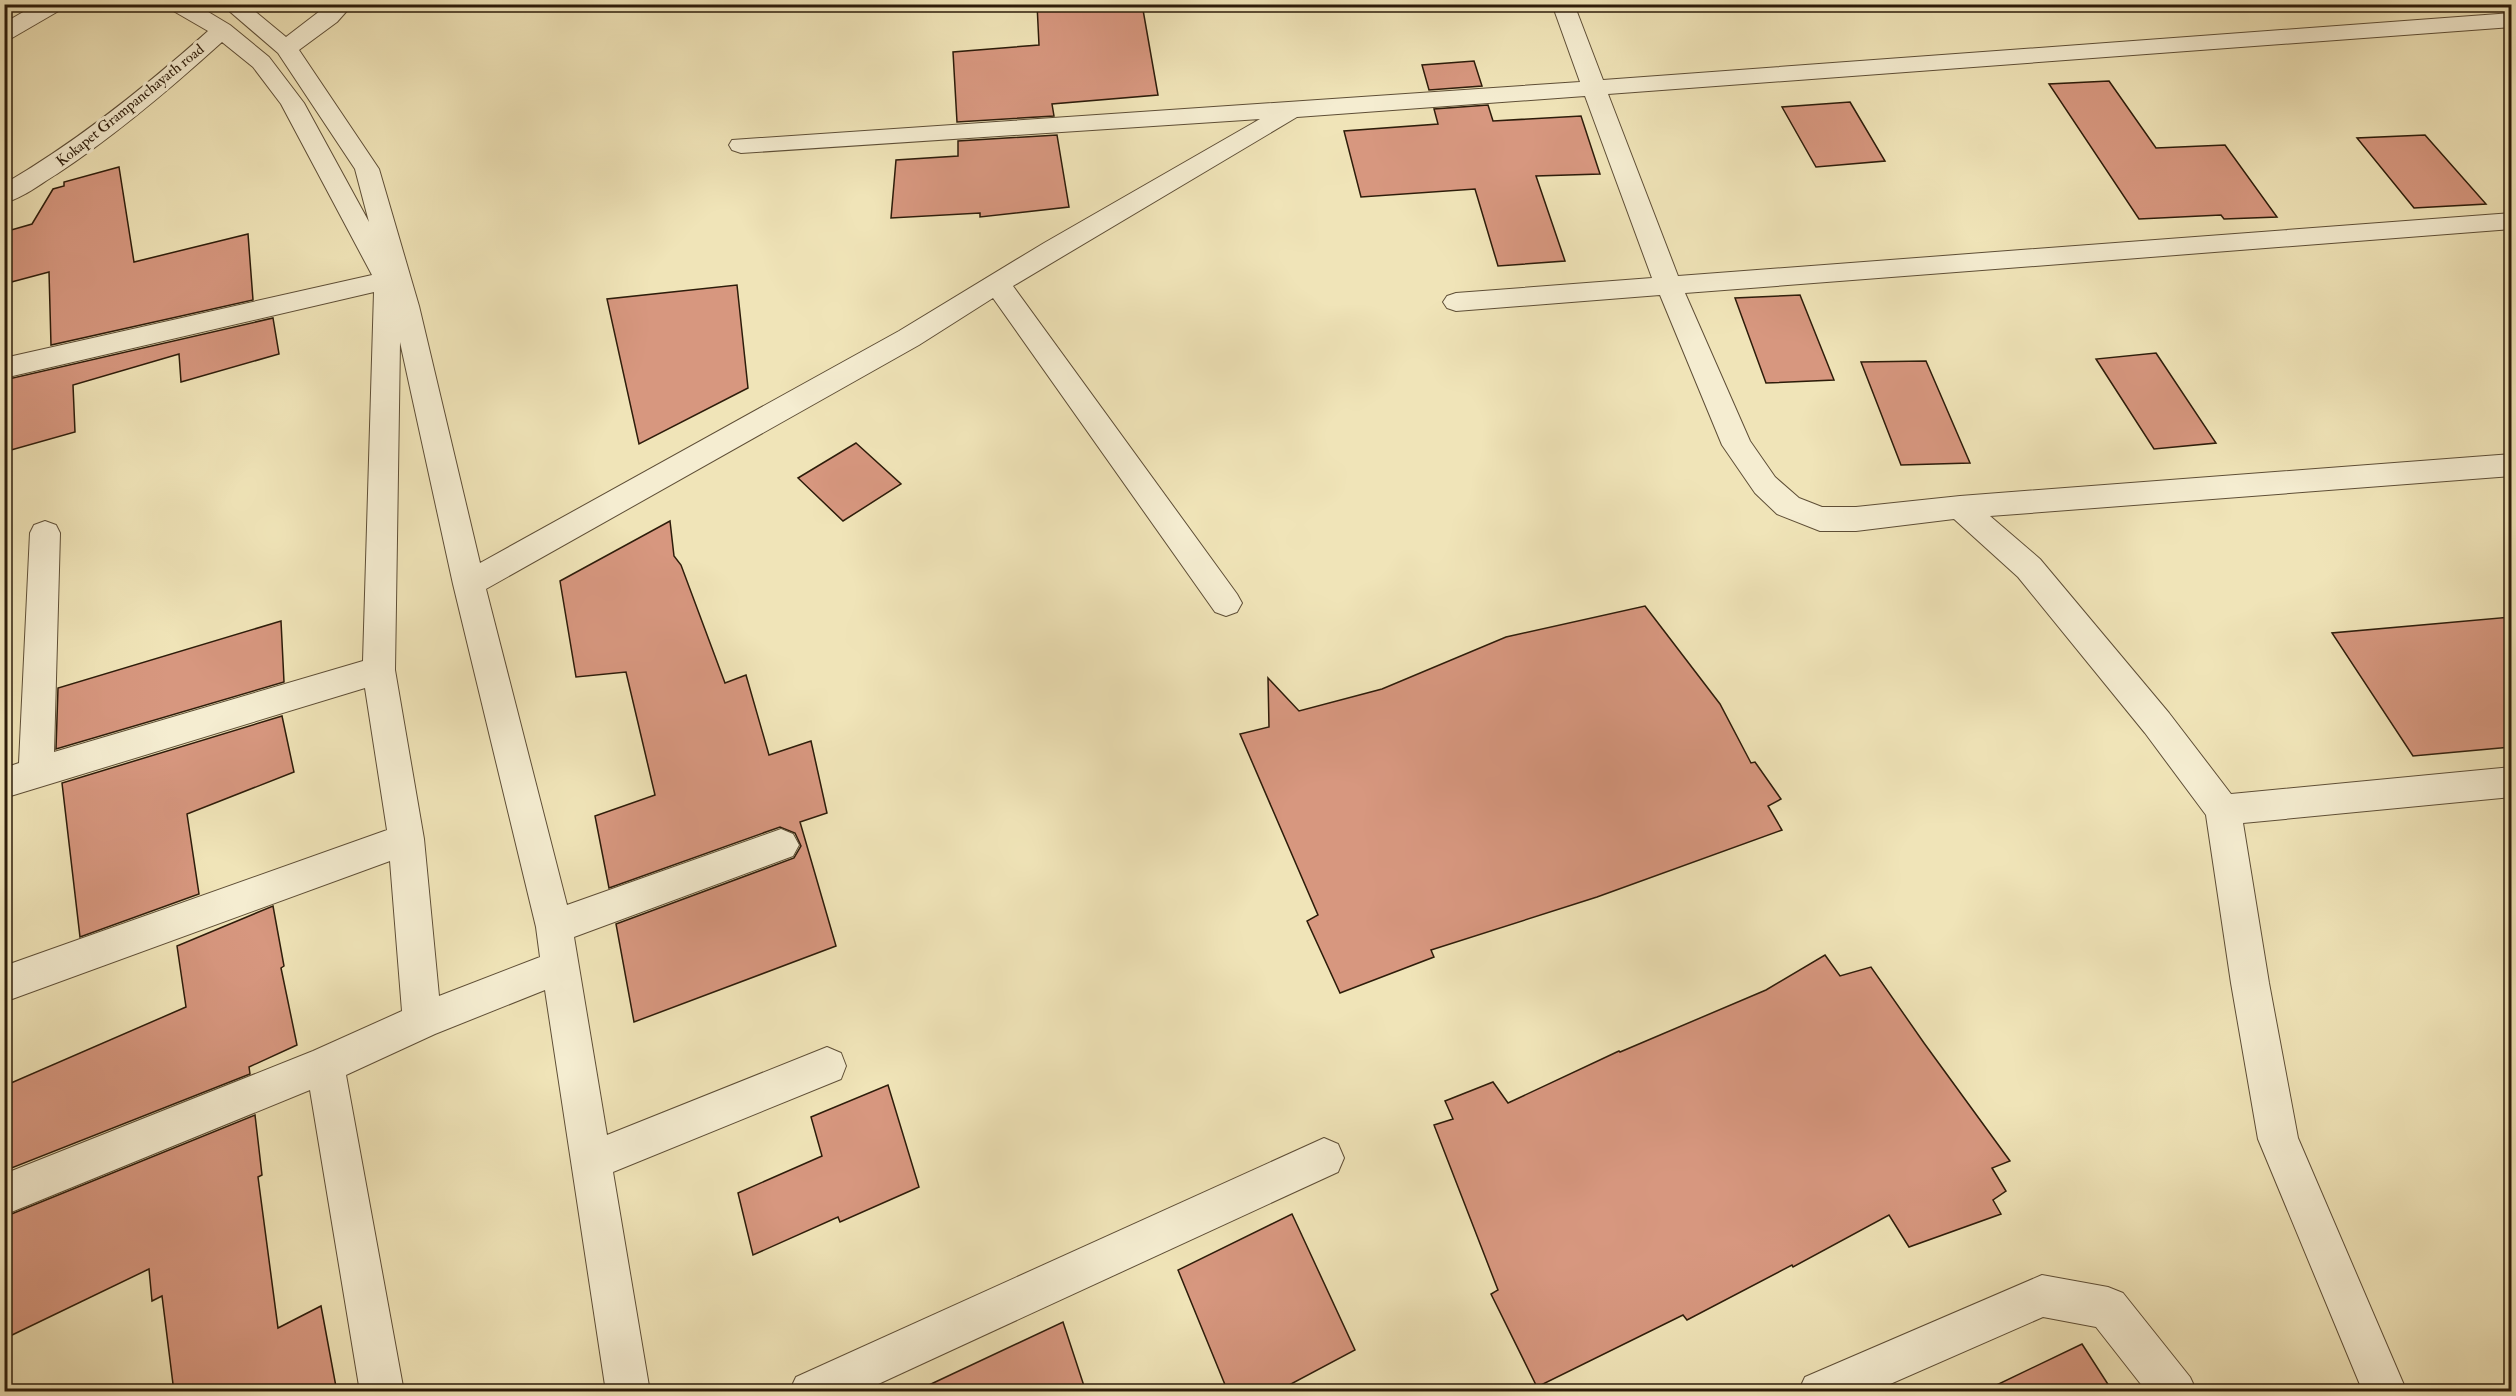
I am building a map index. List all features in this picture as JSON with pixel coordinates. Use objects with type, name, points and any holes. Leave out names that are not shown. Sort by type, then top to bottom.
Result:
[{"type":"street","points":[[4,33],[54,4]]},
{"type":"street","points":[[178,4],[227,17],[286,48],[367,169],[406,306],[469,584],[554,927],[628,1392]]},
{"type":"street","points":[[286,48],[330,17],[342,4]]},
{"type":"street","points":[[1563,4],[1668,284],[1737,445],[1765,485],[1788,506],[1820,519],[1856,519],[1960,507],[2511,465]]},
{"type":"street","points":[[227,17],[292,103],[388,280],[379,670],[406,839],[422,1021]]},
{"type":"street","name":"Kokapet Grampanchayath road","points":[[4,195],[52,168],[123,115],[227,17]]},
{"type":"street","points":[[741,145],[1293,111],[2511,20]]},
{"type":"street","points":[[469,584],[909,338],[1293,111]]},
{"type":"street","points":[[1456,302],[2511,221]]},
{"type":"street","points":[[4,368],[388,280]]},
{"type":"street","points":[[997,284],[1226,603]]},
{"type":"street","points":[[1960,507],[2029,568],[2157,723],[2223,810],[2250,983],[2278,1139],[2385,1392]]},
{"type":"street","points":[[36,772],[45,533]]},
{"type":"street","points":[[4,783],[379,670]]},
{"type":"street","points":[[2223,810],[2511,782]]},
{"type":"street","points":[[4,984],[406,839]]},
{"type":"street","points":[[554,927],[781,845]]},
{"type":"street","points":[[4,1195],[325,1065],[422,1021],[560,967]]},
{"type":"street","points":[[325,1065],[382,1392]]},
{"type":"street","points":[[591,1161],[827,1066]]},
{"type":"street","points":[[811,1392],[1324,1158]]},
{"type":"street","points":[[1820,1392],[2042,1296],[2108,1308],[2175,1392]]},
{"type":"building","points":[[1037,4],[1142,4],[1158,95],[1052,104],[1054,116],[957,122],[953,52],[1039,45]]},
{"type":"building","points":[[1474,61],[1482,86],[1429,90],[1422,65]]},
{"type":"building","points":[[2109,81],[2156,148],[2225,145],[2277,217],[2224,219],[2221,215],[2139,219],[2049,84]]},
{"type":"building","points":[[1850,102],[1885,161],[1816,167],[1782,107]]},
{"type":"building","points":[[1488,105],[1493,121],[1581,116],[1600,174],[1536,176],[1565,261],[1498,266],[1475,189],[1361,197],[1344,131],[1438,124],[1434,109]]},
{"type":"building","points":[[1057,135],[1069,207],[980,217],[980,213],[891,218],[896,160],[958,156],[958,141]]},
{"type":"building","points":[[2425,135],[2486,204],[2414,208],[2357,138]]},
{"type":"building","points":[[119,167],[134,262],[248,234],[253,300],[51,345],[49,272],[4,284],[4,232],[32,224],[53,189],[64,186],[64,182]]},
{"type":"building","points":[[737,285],[748,388],[639,444],[607,299]]},
{"type":"building","points":[[1800,295],[1834,380],[1766,383],[1735,298]]},
{"type":"building","points":[[273,318],[279,354],[181,382],[179,354],[73,385],[75,432],[4,452],[4,380]]},
{"type":"building","points":[[2156,353],[2216,443],[2154,449],[2096,359]]},
{"type":"building","points":[[1926,361],[1970,463],[1901,465],[1861,362]]},
{"type":"building","points":[[856,443],[901,484],[843,521],[798,478]]},
{"type":"building","points":[[670,521],[674,556],[681,565],[725,683],[746,675],[769,755],[811,741],[827,813],[800,822],[836,946],[634,1022],[616,924],[794,858],[801,846],[795,833],[780,827],[609,888],[595,816],[655,795],[626,672],[576,677],[560,581]]},
{"type":"building","points":[[1645,606],[1720,704],[1751,763],[1755,762],[1781,799],[1768,806],[1782,830],[1597,897],[1431,950],[1434,957],[1340,993],[1307,921],[1318,915],[1240,734],[1269,727],[1268,678],[1299,711],[1382,689],[1506,637]]},
{"type":"building","points":[[2511,617],[2511,747],[2413,756],[2332,633]]},
{"type":"building","points":[[281,621],[284,682],[56,749],[58,688]]},
{"type":"building","points":[[282,716],[294,772],[187,814],[199,894],[80,937],[62,783]]},
{"type":"building","points":[[273,906],[284,966],[281,968],[297,1045],[249,1067],[250,1074],[4,1171],[4,1086],[186,1007],[177,946]]},
{"type":"building","points":[[1825,955],[1840,976],[1871,967],[2010,1161],[1992,1168],[2006,1191],[1993,1200],[2001,1214],[1909,1247],[1889,1215],[1793,1267],[1792,1265],[1687,1320],[1683,1315],[1537,1387],[1491,1294],[1498,1290],[1434,1125],[1453,1119],[1445,1101],[1493,1082],[1508,1103],[1619,1051],[1766,990]]},
{"type":"building","points":[[888,1085],[919,1187],[840,1222],[838,1217],[753,1255],[738,1193],[822,1156],[811,1117]]},
{"type":"building","points":[[255,1115],[262,1175],[258,1177],[278,1328],[321,1306],[337,1392],[174,1392],[162,1296],[152,1301],[149,1269],[10,1336],[4,1217]]},
{"type":"building","points":[[1292,1214],[1355,1350],[1276,1392],[1228,1392],[1178,1270]]},
{"type":"building","points":[[1063,1322],[1086,1392],[914,1392]]},
{"type":"building","points":[[2082,1344],[2113,1392],[1982,1392]]}]
